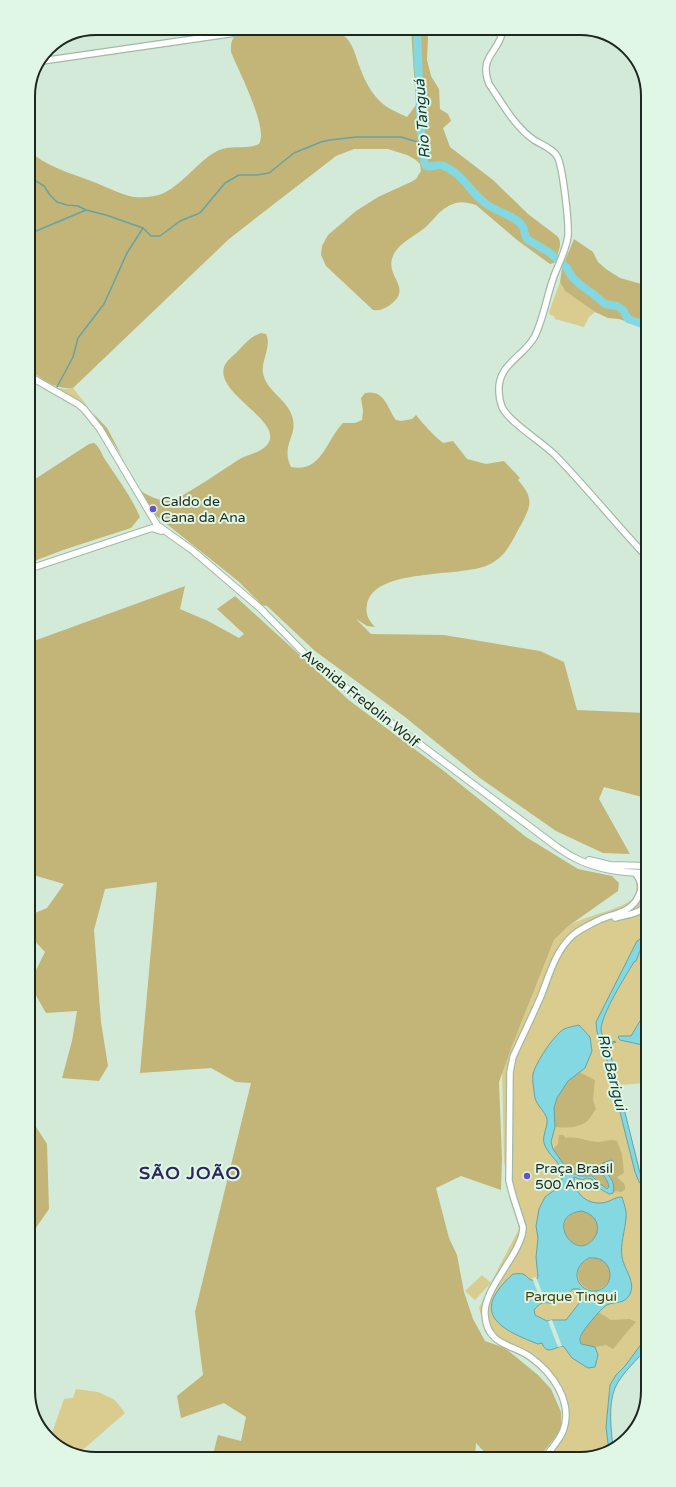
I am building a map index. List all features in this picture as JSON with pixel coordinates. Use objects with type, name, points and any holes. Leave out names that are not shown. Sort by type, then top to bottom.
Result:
[{"type":"main road","points":[[35,379],[78,404],[100,429],[148,511],[153,525],[126,538],[35,567]]},
{"type":"main road","name":"Avenida Fredolin Wolf","points":[[153,525],[192,550],[261,609],[305,654],[361,700],[440,761],[559,848],[609,867],[641,873]]},
{"type":"main road","name":"Avenida Fredolin Wolf","points":[[609,867],[641,867]]},
{"type":"main road","points":[[635,873],[635,868],[638,867]]},
{"type":"street","points":[[46,60],[221,35]]},
{"type":"street","points":[[501,35],[486,61],[486,77],[489,84],[525,133],[557,156],[561,171],[568,236],[565,248],[554,275],[540,323],[529,346],[505,369],[500,377],[498,385],[499,399],[502,408],[508,416],[554,454],[641,550]]},
{"type":"street","points":[[549,1452],[563,1432],[567,1416],[564,1398],[546,1371],[529,1356],[502,1344],[496,1339],[486,1322],[485,1309],[488,1300],[513,1254],[523,1231],[510,1189],[509,1172],[510,1081],[513,1058],[557,957],[573,936],[592,924],[631,907],[641,892],[640,879],[635,873]]},
{"type":"street","points":[[592,924],[641,910]]},
{"type":"green space","points":[[560,282],[565,291],[595,312],[589,317],[584,327],[555,319],[554,316],[550,315],[549,312]]},
{"type":"green space","points":[[58,388],[73,388],[88,407]]},
{"type":"green space","name":"Parque Tingui","points":[[635,873],[641,873],[641,1083],[618,1085],[641,1174],[641,1355],[621,1377],[613,1394],[611,1401],[612,1443],[600,1449],[588,1451],[554,1452],[565,1434],[562,1400],[546,1374],[524,1357],[495,1343],[485,1327],[479,1308],[519,1229],[504,1162],[502,1070],[554,940],[563,930],[574,923],[613,909],[629,901],[634,897],[636,885]]},
{"type":"green space","points":[[482,1275],[491,1283],[475,1300],[465,1291]]},
{"type":"green space","points":[[76,1389],[98,1392],[115,1400],[125,1413],[82,1450],[80,1450],[65,1444],[52,1433],[64,1399],[73,1398]]},
{"type":"shaded area","points":[[238,35],[344,36],[350,42],[363,76],[373,94],[379,101],[394,111],[407,117],[416,105],[411,35],[428,35],[427,60],[431,76],[439,89],[440,109],[448,114],[451,121],[443,128],[450,147],[493,180],[528,214],[557,236],[560,246],[554,263],[550,264],[517,240],[476,205],[458,202],[441,211],[427,226],[403,243],[395,251],[391,263],[392,270],[399,287],[397,299],[386,308],[373,310],[326,266],[321,255],[322,246],[328,235],[356,211],[378,197],[416,179],[421,171],[420,164],[407,155],[388,149],[354,149],[336,156],[229,239],[73,388],[55,386],[35,374],[35,156],[58,168],[123,194],[134,197],[142,197],[161,194],[171,189],[203,161],[217,151],[227,148],[249,147],[259,144],[261,136],[260,125],[246,85],[231,52],[233,38]]},
{"type":"shaded area","points":[[574,239],[593,252],[598,262],[606,269],[620,278],[641,284],[641,327],[619,319],[608,318],[595,312],[565,291],[560,282],[562,268]]},
{"type":"shaded area","points":[[261,333],[266,334],[268,343],[263,363],[263,373],[268,385],[286,405],[294,423],[288,446],[288,459],[291,467],[301,468],[310,465],[322,454],[343,423],[355,423],[362,420],[363,411],[361,398],[365,393],[372,393],[377,394],[385,400],[396,420],[401,421],[412,419],[416,415],[443,443],[453,441],[467,459],[486,464],[504,461],[520,478],[518,480],[528,496],[528,511],[512,542],[495,562],[475,569],[401,579],[384,585],[373,593],[367,605],[368,617],[375,627],[367,626],[356,619],[371,634],[444,635],[540,651],[564,662],[577,710],[641,713],[641,797],[604,787],[599,799],[630,854],[603,853],[556,831],[480,778],[405,717],[315,651],[267,606],[262,605],[238,581],[154,514],[141,491],[149,496],[162,500],[176,499],[238,460],[263,449],[269,442],[270,433],[265,424],[229,387],[224,377],[225,365],[248,340]]},
{"type":"shaded area","points":[[93,413],[107,428],[123,458],[120,453]]},
{"type":"shaded area","points":[[94,443],[99,448],[128,494],[140,517],[131,528],[35,561],[35,479],[89,444]]},
{"type":"shaded area","points":[[185,586],[180,609],[208,621],[239,638],[244,634],[217,609],[235,596],[350,701],[444,771],[526,837],[578,869],[612,876],[619,883],[618,891],[567,927],[554,940],[512,1046],[499,1082],[502,1158],[501,1190],[461,1176],[436,1188],[449,1238],[457,1255],[464,1292],[473,1319],[485,1341],[505,1348],[538,1375],[551,1389],[561,1412],[561,1430],[543,1452],[484,1452],[476,1443],[475,1452],[214,1452],[218,1435],[241,1441],[246,1417],[224,1403],[181,1418],[177,1396],[203,1375],[195,1312],[251,1083],[236,1082],[211,1068],[140,1073],[157,882],[105,889],[94,930],[101,1022],[108,1066],[99,1081],[62,1078],[72,1041],[77,1011],[46,1013],[35,994],[35,972],[45,952],[35,941],[35,913],[47,908],[64,884],[35,875],[35,641]]},
{"type":"shaded area","points":[[579,1072],[595,1080],[593,1100],[596,1109],[589,1119],[583,1124],[571,1127],[555,1127],[554,1110],[559,1092]]},
{"type":"shaded area","points":[[35,1125],[47,1144],[49,1209],[35,1229]]},
{"type":"shaded area","points":[[559,1135],[563,1135],[566,1138],[598,1142],[610,1140],[617,1141],[622,1154],[624,1173],[617,1177],[624,1184],[625,1190],[621,1192],[616,1191],[613,1193],[611,1180],[603,1170],[603,1168],[612,1164],[603,1163],[598,1170],[606,1180],[609,1187],[608,1189],[588,1175],[581,1176],[571,1172],[563,1164],[553,1149],[558,1144]]},
{"type":"shaded area","points":[[584,1211],[593,1216],[597,1221],[597,1235],[593,1240],[588,1244],[578,1245],[574,1244],[565,1235],[564,1225],[565,1221],[574,1212]]},
{"type":"shaded area","points":[[591,1258],[597,1258],[606,1262],[610,1274],[606,1286],[597,1290],[591,1290],[582,1286],[578,1277],[578,1271],[582,1262]]},
{"type":"shaded area","points":[[598,1312],[611,1320],[630,1319],[636,1322],[613,1349],[606,1345],[595,1347],[581,1344],[581,1335],[583,1331]]},
{"type":"water","name":"Rio Barigui","points":[[641,939],[641,949],[636,961],[614,995],[605,1014],[601,1029],[606,1044],[616,1042],[607,1045],[641,1174],[641,1184],[635,1172],[605,1052],[597,1032],[596,1022],[637,941]]},
{"type":"water","points":[[641,1019],[641,1045],[620,1040],[618,1037],[631,1036]]},
{"type":"water","points":[[579,1025],[590,1037],[592,1051],[585,1068],[568,1081],[557,1098],[554,1108],[555,1127],[551,1142],[553,1149],[569,1172],[580,1176],[592,1176],[607,1189],[609,1187],[608,1182],[598,1170],[603,1163],[611,1160],[613,1161],[613,1163],[606,1166],[603,1170],[612,1180],[614,1186],[613,1193],[609,1194],[601,1189],[592,1179],[586,1178],[582,1180],[574,1177],[578,1192],[585,1199],[595,1203],[604,1203],[622,1197],[626,1215],[622,1242],[622,1257],[632,1285],[630,1294],[625,1300],[604,1307],[581,1335],[581,1344],[595,1347],[598,1355],[595,1367],[588,1368],[572,1358],[562,1346],[548,1350],[542,1343],[538,1344],[510,1332],[494,1317],[491,1309],[493,1299],[500,1287],[513,1274],[523,1274],[533,1280],[537,1279],[538,1277],[536,1257],[538,1238],[536,1226],[539,1209],[545,1197],[560,1186],[562,1173],[559,1164],[548,1151],[544,1143],[547,1119],[545,1113],[537,1104],[535,1098],[533,1074],[541,1056],[555,1037],[564,1029]],"holes":[[[582,1211],[590,1214],[595,1219],[597,1233],[590,1243],[581,1246],[574,1243],[567,1237],[564,1229],[565,1221],[570,1215]],[[589,1258],[598,1259],[604,1262],[610,1273],[607,1285],[594,1291],[584,1288],[580,1284],[577,1273],[578,1269],[585,1260]],[[573,1289],[579,1289],[584,1293],[584,1297],[566,1320],[547,1321],[535,1315],[534,1310],[541,1304],[557,1302]]]},
{"type":"water","points":[[641,1344],[641,1355],[621,1377],[613,1394],[611,1402],[612,1443],[608,1445],[606,1427],[610,1385],[616,1375],[625,1366]]},
{"type":"pier","points":[[536,1277],[546,1302],[542,1303],[532,1278]]},
{"type":"pier","points":[[552,1320],[562,1346],[558,1347],[548,1321]]},
{"type":"waterway","name":"Rio Tanguá","points":[[417,35],[421,135],[425,147],[424,161],[426,166],[441,165],[451,169],[485,203],[512,217],[520,223],[527,239],[550,253],[566,267],[573,278],[583,287],[605,304],[617,306],[623,310],[628,319],[641,324]]},
{"type":"waterway","points":[[35,180],[44,186],[57,202],[78,206],[86,210],[106,215],[143,228],[151,236],[160,236],[180,221],[200,213],[225,183],[239,175],[269,173],[294,153],[321,142],[356,137],[401,137],[424,144]]},
{"type":"waterway","points":[[35,231],[86,210]]},
{"type":"waterway","points":[[57,387],[73,357],[78,338],[104,304],[127,253],[143,228]]},
{"type":"place","name":"Caldo de Cana da Ana","points":[[153,509]]},
{"type":"place","name":"Praça Brasil 500 Anos","points":[[527,1176]]},
{"type":"district","name":"SÃO JOÃO","points":[[190,1173]]}]
